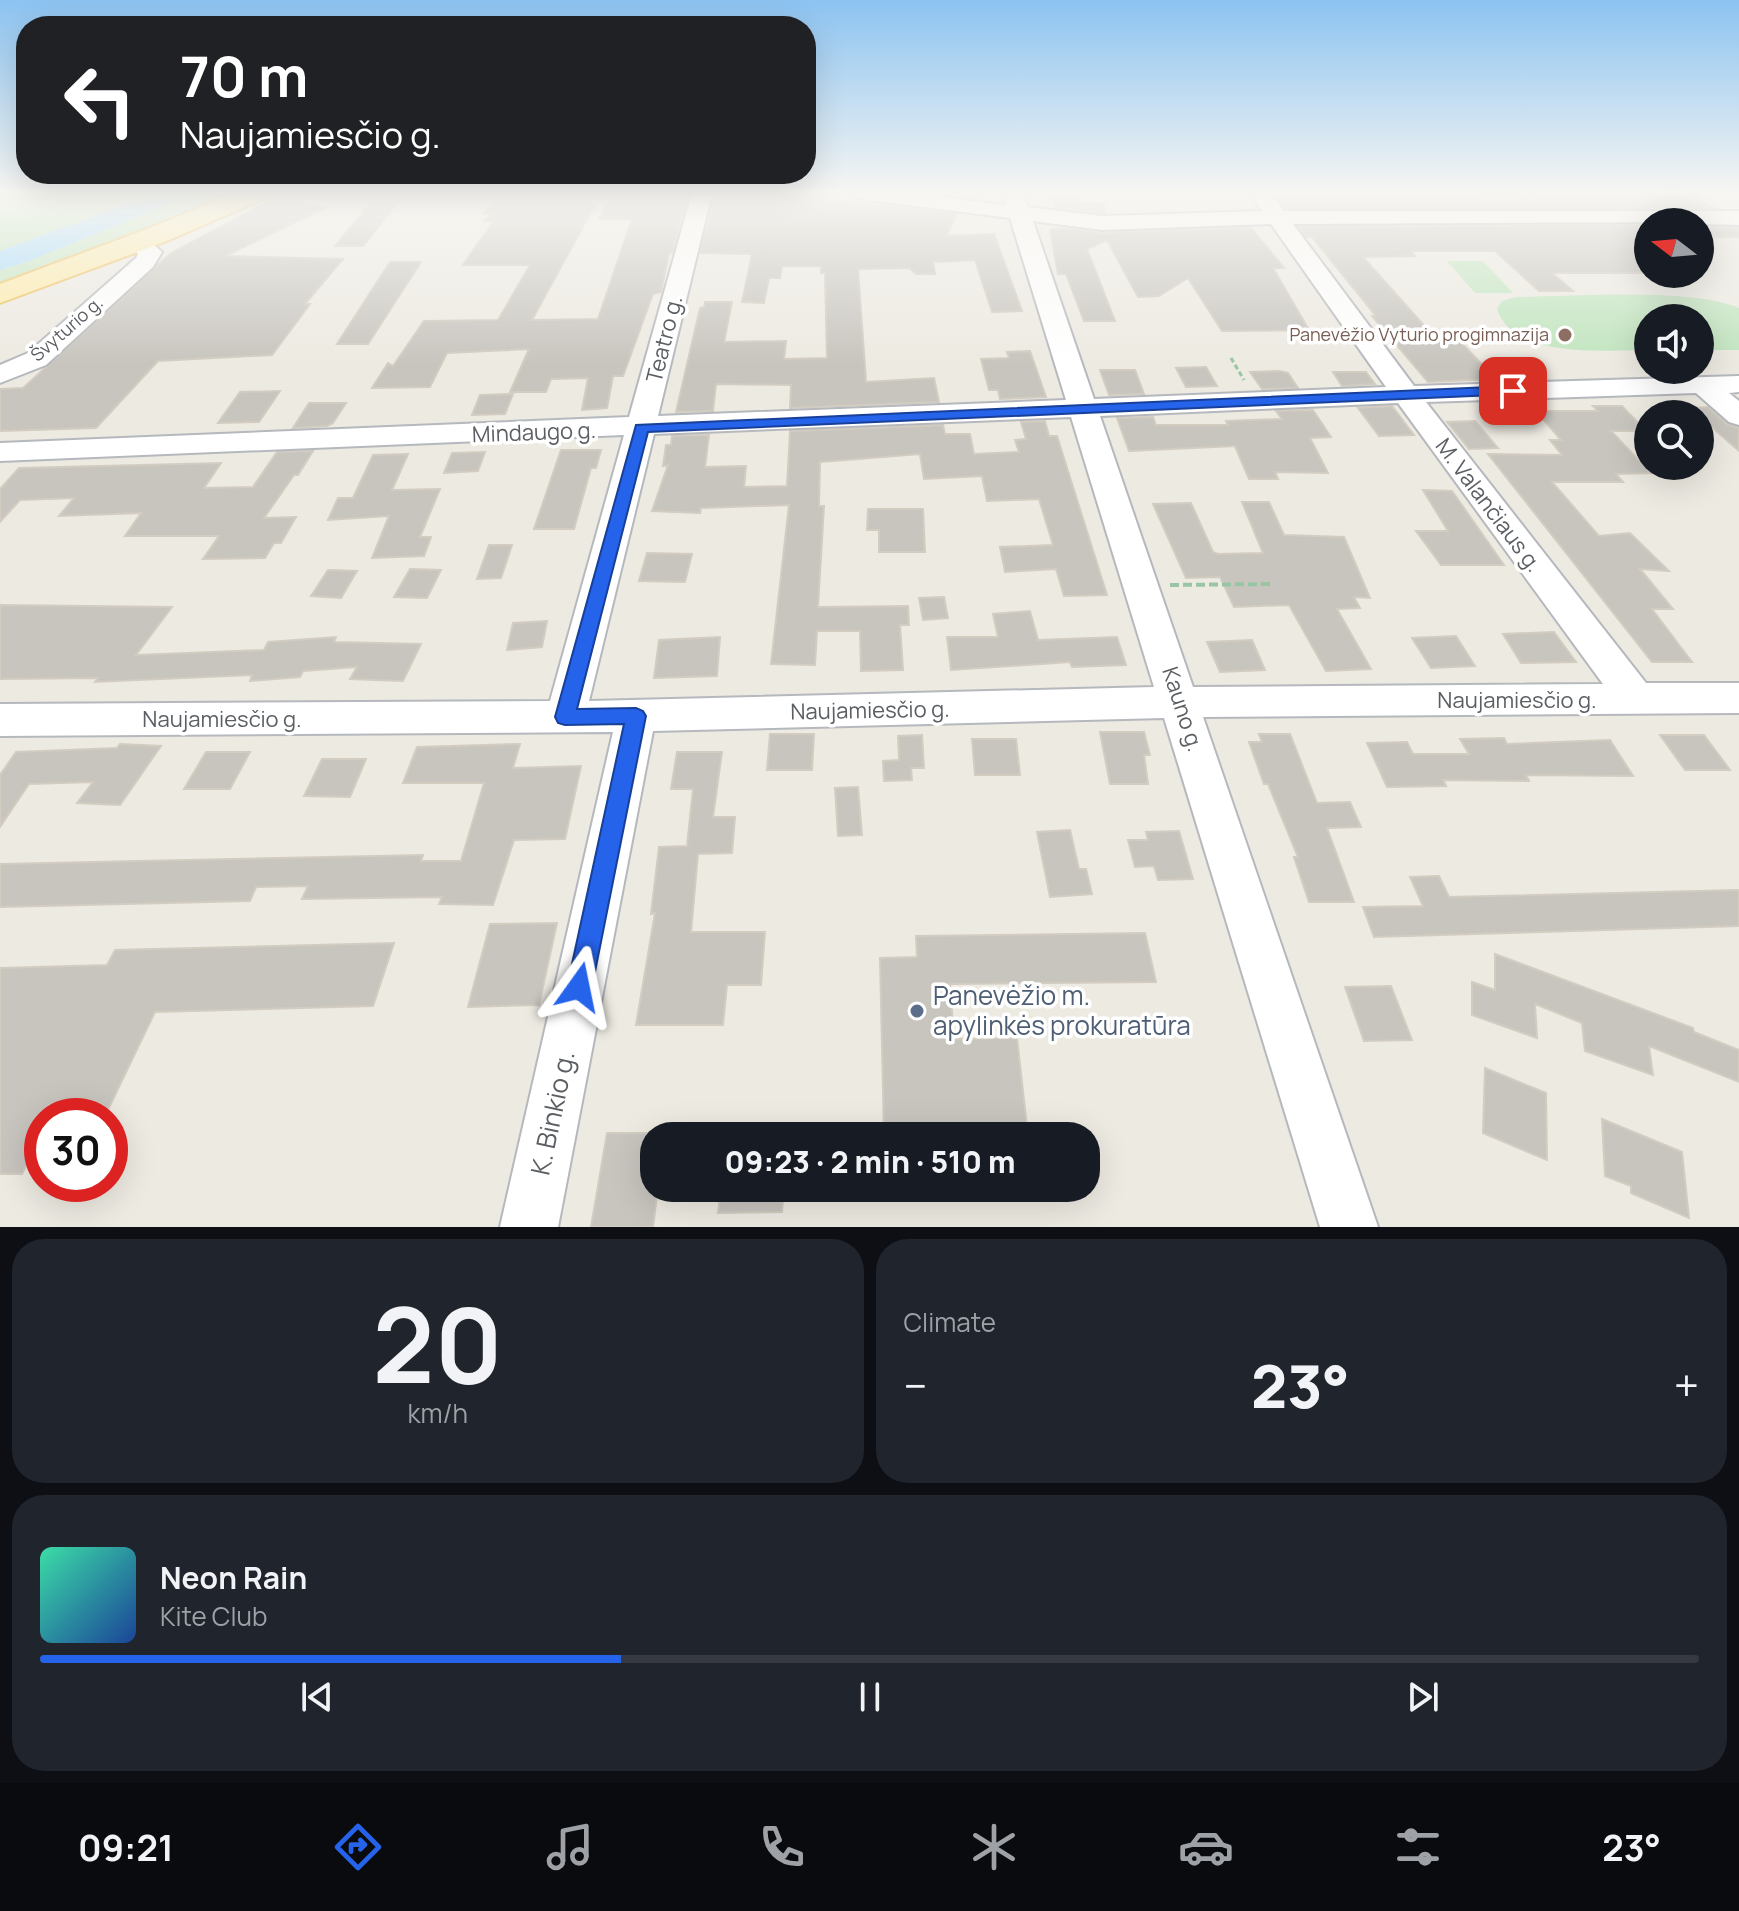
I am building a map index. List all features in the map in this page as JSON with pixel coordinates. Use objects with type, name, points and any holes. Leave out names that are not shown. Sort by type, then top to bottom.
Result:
[{"type":"main road","points":[[0,294],[118,250]]},
{"type":"street","name":"Švyturio g.","points":[[0,375],[37,359],[145,262],[151,252],[148,250]]},
{"type":"street","name":"Teatro g.","points":[[565,717],[687,250]]},
{"type":"street","name":"Kauno g.","points":[[1033,250],[1349,1227]]},
{"type":"street","name":"M. Valančiaus g.","points":[[1302,250],[1407,396],[1636,699]]},
{"type":"street","name":"Mindaugo g.","points":[[0,452],[641,428],[1085,407],[1739,384]]},
{"type":"street","points":[[1704,386],[1739,416]]},
{"type":"street","name":"Naujamiesčio g.","points":[[0,720],[565,717],[1181,702],[1739,698]]},
{"type":"street","name":"K. Binkio g.","points":[[529,1227],[636,716]]},
{"type":"path","points":[[1143,586],[1272,584]]},
{"type":"green space","points":[[55,250],[97,250],[0,288],[0,270]]},
{"type":"green space","points":[[1447,261],[1483,261],[1513,293],[1475,293]]},
{"type":"green space","points":[[1662,295],[1717,301],[1739,308],[1739,350],[1714,350],[1714,304],[1634,304],[1634,350],[1586,350],[1563,349],[1522,337],[1507,325],[1497,309],[1502,301],[1516,297]]},
{"type":"water","points":[[2,250],[55,250],[0,270]]},
{"type":"building","points":[[176,250],[237,250],[225,256],[343,259],[305,304],[310,304],[272,355],[158,361],[96,428],[0,431],[0,389],[23,388]]},
{"type":"building","points":[[473,250],[570,250],[532,320],[598,319],[621,250],[673,250],[669,253],[661,292],[653,294],[623,376],[613,376],[607,408],[582,410],[588,378],[551,379],[546,392],[510,392],[529,349],[447,353],[430,387],[372,388],[388,363],[393,366],[424,321],[498,320],[530,265],[463,265]]},
{"type":"building","points":[[701,250],[1000,250],[1022,311],[992,312],[975,260],[933,262],[935,274],[916,274],[909,268],[858,269],[866,382],[934,378],[939,402],[790,408],[791,385],[716,384],[713,411],[676,412],[700,308],[704,307],[705,302],[732,302],[724,342],[786,341],[784,359],[827,358],[825,273],[821,273],[821,266],[782,266],[780,278],[769,278],[764,303],[742,302],[752,254],[700,253]]},
{"type":"building","points":[[1054,250],[1087,250],[1115,321],[1084,321],[1066,274],[1058,274]]},
{"type":"building","points":[[1113,250],[1269,250],[1284,268],[1273,268],[1309,330],[1222,331],[1188,278],[1159,296],[1138,297]]},
{"type":"building","points":[[1323,250],[1634,250],[1634,273],[1552,273],[1573,291],[1539,291],[1495,251],[1411,251],[1415,256],[1363,257],[1436,339],[1457,338],[1496,379],[1428,382],[1372,316],[1376,316]]},
{"type":"building","points":[[390,262],[421,262],[368,344],[337,344]]},
{"type":"building","points":[[1030,351],[1046,397],[1000,399],[998,390],[989,390],[981,359],[1009,358],[1007,352]]},
{"type":"building","points":[[1206,367],[1217,386],[1186,387],[1176,368]]},
{"type":"building","points":[[1100,370],[1135,370],[1144,394],[1109,395]]},
{"type":"building","points":[[1250,372],[1288,373],[1298,388],[1262,389]]},
{"type":"building","points":[[1333,372],[1366,372],[1375,384],[1342,386]]},
{"type":"building","points":[[280,391],[259,422],[218,423],[240,392]]},
{"type":"building","points":[[513,394],[505,414],[472,415],[480,395]]},
{"type":"building","points":[[309,403],[346,403],[333,423],[327,426],[293,428]]},
{"type":"building","points":[[1392,406],[1414,435],[1379,436],[1358,408]]},
{"type":"building","points":[[1593,406],[1622,406],[1634,418],[1634,431],[1611,431],[1634,455],[1634,473],[1616,474],[1623,482],[1552,482],[1599,536],[1630,533],[1669,571],[1640,569],[1673,609],[1652,609],[1692,662],[1652,662],[1488,454],[1562,455],[1550,440],[1561,440],[1536,411],[1598,411]]},
{"type":"building","points":[[1313,410],[1331,437],[1310,438],[1328,473],[1275,472],[1278,479],[1249,479],[1235,446],[1129,451],[1117,418],[1153,417],[1156,425],[1228,425],[1226,421],[1282,419],[1276,411]]},
{"type":"building","points":[[1714,412],[1727,424],[1739,428],[1739,451],[1714,429]]},
{"type":"building","points":[[1045,421],[1049,436],[1057,436],[1107,595],[1064,596],[1056,569],[1005,572],[1000,547],[1053,545],[1039,499],[987,501],[982,476],[924,479],[920,454],[820,462],[819,506],[824,506],[818,607],[908,606],[909,625],[900,625],[903,670],[861,671],[860,631],[817,631],[815,665],[771,664],[789,505],[701,508],[700,513],[652,511],[668,465],[663,466],[666,445],[671,445],[672,436],[709,435],[705,467],[746,466],[744,487],[787,486],[790,431],[943,425],[945,434],[970,434],[974,454],[1019,452],[1015,440],[1026,439],[1021,422]]},
{"type":"building","points":[[1475,421],[1498,448],[1469,449],[1447,422]]},
{"type":"building","points":[[561,450],[601,450],[596,468],[591,468],[574,529],[534,529]]},
{"type":"building","points":[[313,451],[264,518],[296,517],[281,543],[274,543],[265,558],[203,559],[219,536],[125,536],[141,513],[59,516],[74,498],[20,500],[0,522],[0,489],[19,468],[221,463],[204,488],[253,487],[277,452]]},
{"type":"building","points":[[485,452],[478,471],[444,473],[452,453]]},
{"type":"building","points":[[408,454],[392,490],[440,489],[420,537],[431,537],[424,556],[372,558],[389,516],[328,520],[338,498],[353,498],[373,455]]},
{"type":"building","points":[[1423,490],[1452,491],[1504,565],[1441,565],[1416,531],[1448,531]]},
{"type":"building","points":[[1242,502],[1269,502],[1284,535],[1344,537],[1370,598],[1354,597],[1360,608],[1337,609],[1371,669],[1326,671],[1289,605],[1234,607],[1220,577],[1186,578],[1153,504],[1191,503],[1213,552],[1263,553]]},
{"type":"building","points":[[868,509],[923,509],[925,552],[879,552],[879,530],[867,530]]},
{"type":"building","points":[[489,545],[512,545],[501,578],[477,579]]},
{"type":"building","points":[[647,553],[692,554],[685,582],[639,581]]},
{"type":"building","points":[[410,569],[441,570],[427,598],[394,597]]},
{"type":"building","points":[[328,570],[357,571],[341,598],[311,596]]},
{"type":"building","points":[[944,597],[948,618],[923,620],[919,598]]},
{"type":"building","points":[[0,605],[172,607],[136,655],[264,650],[268,642],[336,637],[334,642],[421,644],[403,681],[350,679],[357,667],[303,671],[300,677],[250,681],[252,675],[95,682],[98,678],[0,679]]},
{"type":"building","points":[[1030,611],[1038,640],[1117,637],[1126,665],[1072,667],[1070,662],[951,670],[947,637],[998,637],[993,614]]},
{"type":"building","points":[[547,621],[542,647],[507,650],[513,623]]},
{"type":"building","points":[[1554,632],[1576,662],[1521,663],[1503,634]]},
{"type":"building","points":[[1456,636],[1475,666],[1431,668],[1412,638]]},
{"type":"building","points":[[720,637],[717,676],[654,678],[659,640]]},
{"type":"building","points":[[1252,640],[1265,670],[1220,672],[1207,642]]},
{"type":"building","points":[[1100,732],[1144,732],[1150,755],[1144,755],[1148,784],[1110,784]]},
{"type":"building","points":[[770,734],[814,734],[812,770],[767,770]]},
{"type":"building","points":[[1259,734],[1290,734],[1317,803],[1350,802],[1361,827],[1327,828],[1354,902],[1309,902],[1294,857],[1298,857],[1268,784],[1264,784],[1249,742],[1262,742]]},
{"type":"building","points":[[922,735],[924,768],[911,768],[912,780],[884,781],[883,761],[899,760],[898,736]]},
{"type":"building","points":[[1660,735],[1704,735],[1730,770],[1685,770]]},
{"type":"building","points":[[1504,738],[1507,744],[1610,740],[1633,776],[1526,775],[1529,781],[1443,780],[1446,786],[1387,787],[1367,743],[1407,742],[1413,754],[1469,754],[1460,739]]},
{"type":"building","points":[[972,739],[1016,739],[1020,775],[975,775]]},
{"type":"building","points":[[120,744],[161,746],[120,805],[77,803],[93,782],[29,784],[0,827],[0,775],[16,752],[117,748]]},
{"type":"building","points":[[520,744],[513,768],[581,766],[565,839],[514,840],[493,905],[439,904],[442,897],[302,899],[308,886],[256,887],[250,901],[0,907],[0,864],[423,855],[421,861],[461,861],[484,783],[403,783],[417,747]]},
{"type":"building","points":[[206,752],[250,752],[230,789],[184,789]]},
{"type":"building","points":[[677,752],[722,752],[713,817],[735,817],[732,853],[698,854],[691,932],[765,932],[761,985],[727,985],[723,1025],[636,1025],[655,913],[651,914],[659,847],[687,846],[693,789],[671,789]]},
{"type":"building","points":[[322,759],[366,759],[350,797],[304,796]]},
{"type":"building","points":[[858,787],[862,835],[838,836],[835,788]]},
{"type":"building","points":[[1070,830],[1079,869],[1086,869],[1092,894],[1050,897],[1037,832]]},
{"type":"building","points":[[1179,831],[1193,879],[1158,880],[1154,866],[1135,867],[1128,840],[1148,840],[1146,832]]},
{"type":"building","points":[[1439,876],[1449,897],[1739,890],[1739,926],[1374,937],[1363,907],[1423,906],[1410,877]]},
{"type":"building","points":[[557,923],[539,1005],[468,1007],[490,924]]},
{"type":"building","name":"Panevėžio m. apylinkės prokuratūra","points":[[1145,933],[1156,982],[950,984],[954,1039],[1017,1038],[1026,1122],[884,1122],[880,958],[917,957],[916,936]]},
{"type":"building","points":[[394,943],[373,1006],[155,1012],[114,1098],[24,1098],[24,1170],[22,1174],[0,1174],[0,968],[107,965],[115,950]]},
{"type":"building","points":[[1495,954],[1693,1028],[1694,1032],[1739,1050],[1739,1082],[1649,1046],[1653,1075],[1585,1051],[1582,1023],[1535,1004],[1537,1038],[1472,1015],[1472,982],[1495,990]]},
{"type":"building","points":[[1391,986],[1412,1040],[1364,1041],[1345,987]]},
{"type":"building","points":[[1485,1068],[1546,1093],[1547,1160],[1483,1133]]},
{"type":"building","points":[[1602,1119],[1682,1152],[1689,1218],[1631,1193],[1631,1186],[1605,1176]]},
{"type":"building","points":[[607,1133],[640,1133],[640,1202],[656,1202],[653,1227],[591,1227]]},
{"type":"building","points":[[719,1202],[783,1202],[782,1212],[718,1213]]},
{"type":"place","name":"Panevėžio Vyturio progimnazija","points":[[1565,335]]},
{"type":"place","name":"Panevėžio m. apylinkės prokuratūra","points":[[917,1011]]},
{"type":"route","points":[[579,987],[636,716],[565,717],[641,428],[1513,391]]}]
